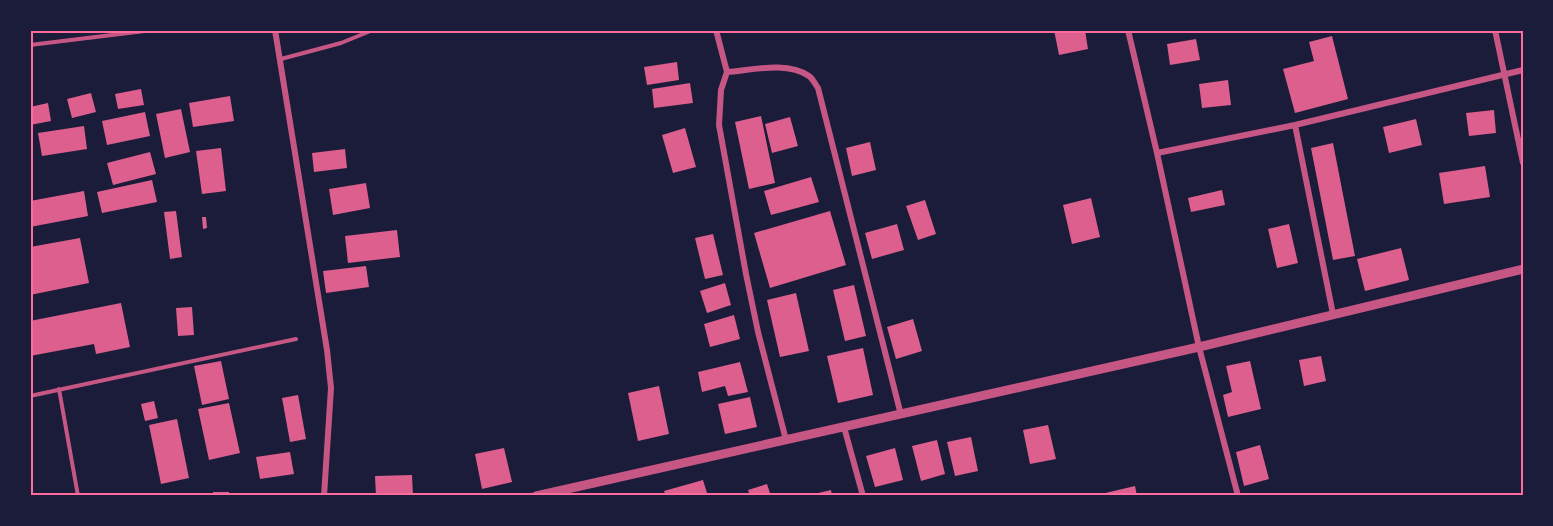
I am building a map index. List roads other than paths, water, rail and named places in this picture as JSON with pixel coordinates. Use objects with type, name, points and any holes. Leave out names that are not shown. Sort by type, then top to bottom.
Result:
[{"type":"street","points":[[275,30],[327,350],[331,388],[324,496]]},
{"type":"street","points":[[716,30],[727,72],[721,90],[720,125],[753,309],[786,440]]},
{"type":"street","points":[[1128,30],[1199,347],[1238,496]]},
{"type":"street","points":[[1495,30],[1523,163]]},
{"type":"street","points":[[727,72],[784,68],[811,77],[818,88],[901,415]]},
{"type":"street","points":[[1157,153],[1295,125],[1523,70]]},
{"type":"street","points":[[1295,125],[1333,314]]},
{"type":"street","points":[[536,496],[1199,347],[1523,269]]},
{"type":"street","points":[[844,427],[863,496]]},
{"type":"lane","points":[[30,45],[153,30]]},
{"type":"lane","points":[[281,59],[341,43],[373,30]]},
{"type":"lane","points":[[30,396],[296,339]]},
{"type":"lane","points":[[59,389],[78,496]]}]
